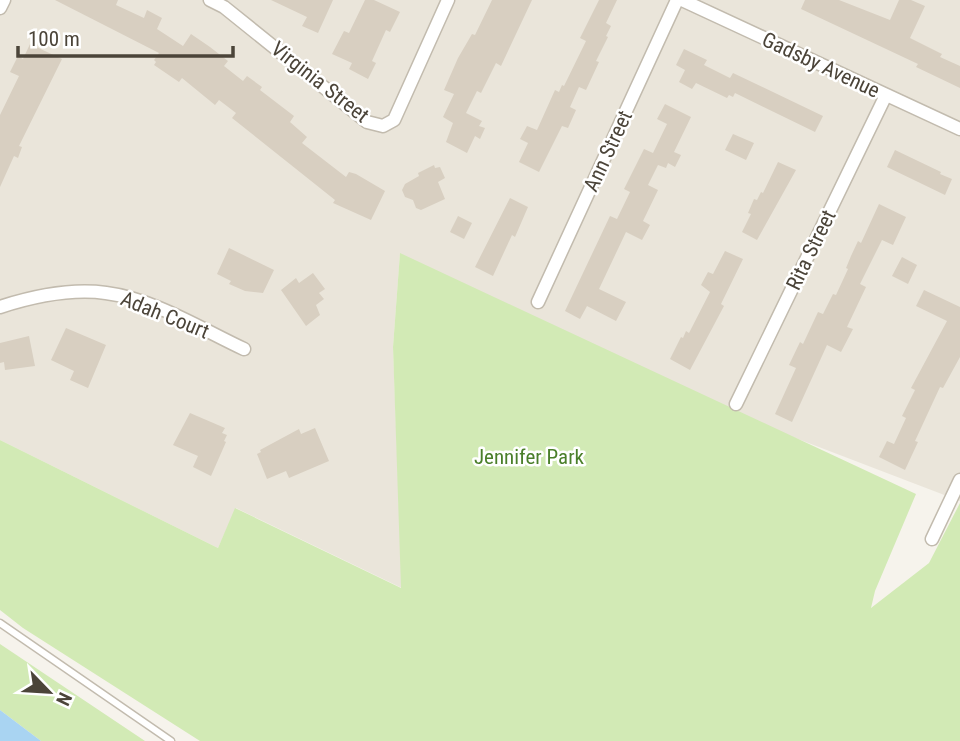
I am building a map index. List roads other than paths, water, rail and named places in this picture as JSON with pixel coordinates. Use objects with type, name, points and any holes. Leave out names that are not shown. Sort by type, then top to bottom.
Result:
[{"type":"street","points":[[0,8],[4,0]]},
{"type":"street","name":"Virginia Street","points":[[210,0],[226,3],[367,122],[383,127],[394,120],[448,0]]},
{"type":"street","name":"Gadsby Avenue","points":[[680,0],[960,129]]},
{"type":"street","name":"Ann Street","points":[[538,302],[680,0]]},
{"type":"street","name":"Rita Street","points":[[736,404],[886,95]]},
{"type":"street","name":"Adah Court","points":[[0,307],[34,296],[81,291],[107,293],[154,307],[244,349]]},
{"type":"street","points":[[932,539],[960,480]]},
{"type":"lane","points":[[0,623],[171,741]]},
{"type":"water","points":[[0,710],[41,741],[0,741]]},
{"type":"park label","name":"Jennifer Park","points":[[529,457]]}]
